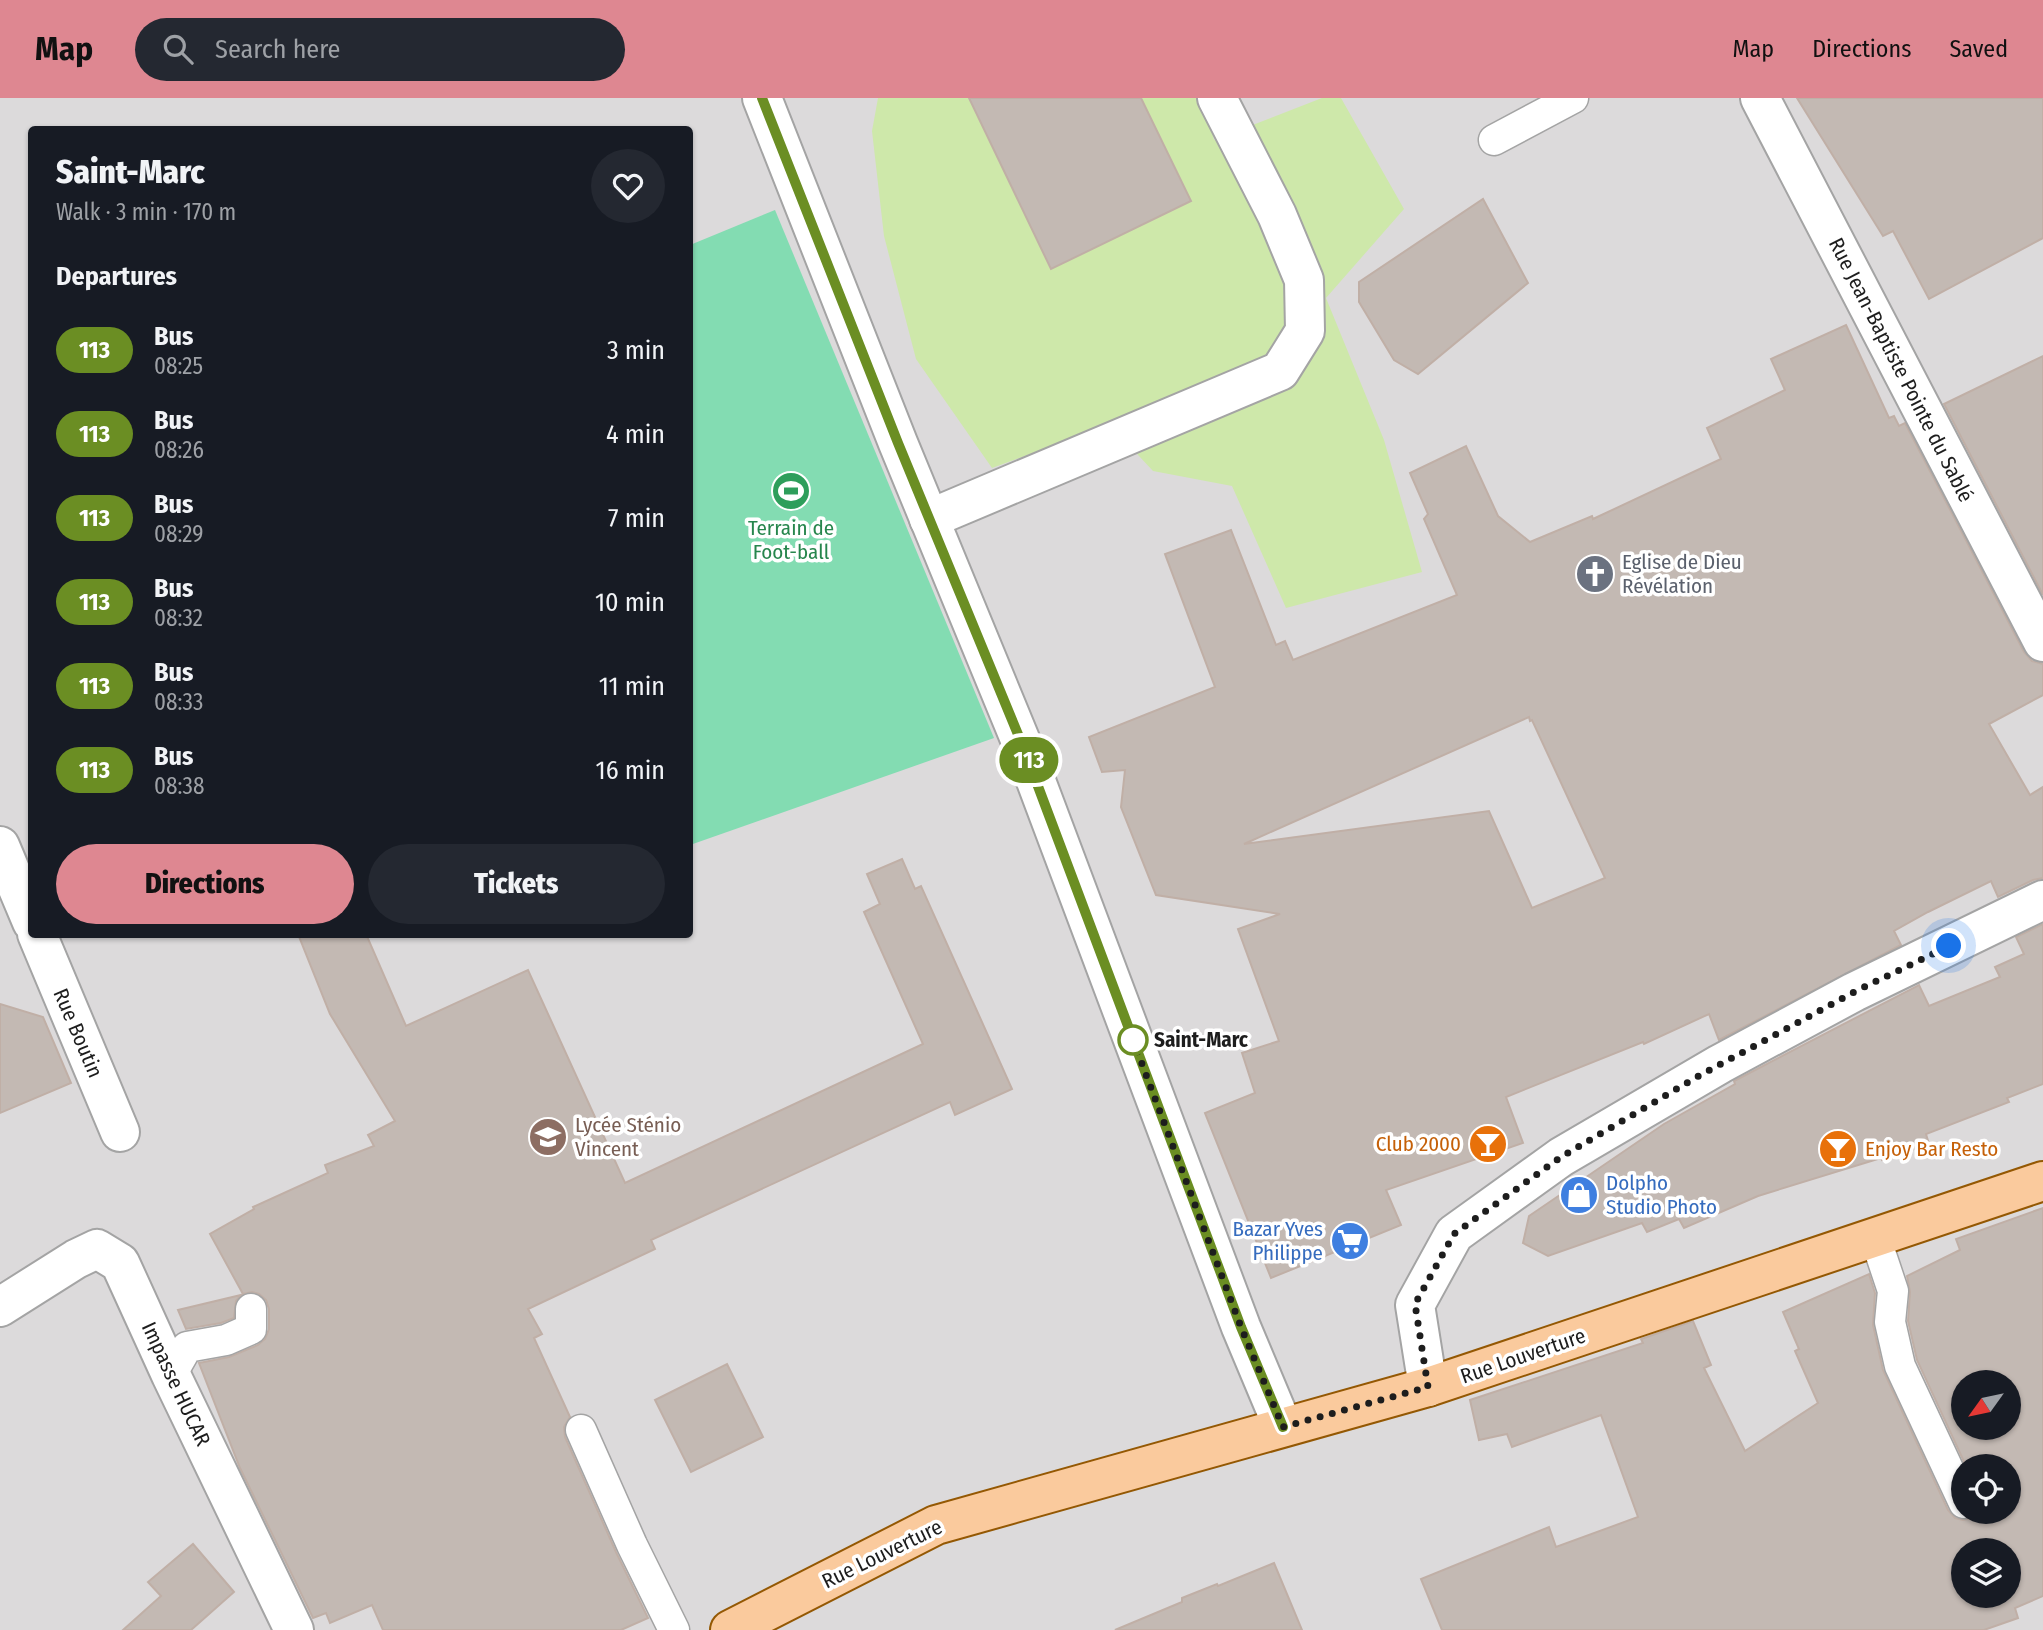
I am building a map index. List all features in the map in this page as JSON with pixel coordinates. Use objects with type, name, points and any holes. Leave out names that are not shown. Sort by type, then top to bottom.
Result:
[{"type":"main road","name":"Rue Louverture","points":[[730,1630],[936,1525],[1428,1387],[2043,1181]]},
{"type":"street","points":[[762,98],[929,519],[1024,749],[1241,1327],[1283,1427]]},
{"type":"street","points":[[929,519],[1280,371],[1305,331],[1304,280],[1277,215],[1217,98]]},
{"type":"street","name":"Rue Jean-Baptiste Pointe du Sablé","points":[[1760,98],[2043,642]]},
{"type":"street","points":[[3,861],[28,914]]},
{"type":"street","points":[[1428,1387],[1415,1304],[1454,1234],[1561,1157],[1720,1064],[1854,992],[2043,900]]},
{"type":"street","name":"Rue Boutin","points":[[39,938],[120,1132]]},
{"type":"street","name":"Impasse HUCAR","points":[[0,1307],[76,1259],[97,1249],[120,1263],[294,1630]]},
{"type":"lane","points":[[1494,140],[1573,98]]},
{"type":"lane","points":[[1875,1237],[1893,1291],[1890,1322],[1900,1366],[1951,1475]]},
{"type":"lane","points":[[171,1375],[187,1347],[226,1340],[251,1329],[251,1309]]},
{"type":"lane","points":[[581,1430],[632,1545],[674,1630]]},
{"type":"shaded area","points":[[0,98],[2043,98],[2043,1630],[0,1630]]},
{"type":"green space","points":[[878,98],[1204,98],[1214,140],[1322,98],[1341,98],[1404,209],[1326,298],[1384,440],[1422,572],[1286,608],[1232,486],[1153,471],[1110,425],[992,468],[916,359],[884,236],[872,131]]},
{"type":"green space","name":"Terrain de Foot-ball","points":[[775,210],[994,738],[693,844],[693,244]]},
{"type":"building","points":[[969,98],[1141,98],[1191,201],[1051,269]]},
{"type":"building","points":[[1797,98],[2043,98],[2043,238],[1929,299],[1893,231],[1883,236]]},
{"type":"building","points":[[1483,199],[1528,283],[1418,374],[1394,360],[1359,302],[1359,282]]},
{"type":"building","points":[[1846,325],[1889,418],[1894,416],[1899,426],[1905,423],[2024,652],[2032,661],[2043,664],[2043,695],[1989,724],[2030,795],[2043,787],[2043,878],[1998,897],[1991,881],[1928,912],[1894,931],[1901,945],[1719,1040],[1709,1014],[1644,1044],[1643,1042],[1506,1097],[1523,1143],[1386,1190],[1401,1225],[1271,1278],[1205,1113],[1255,1093],[1242,1053],[1279,1041],[1238,929],[1280,914],[1156,895],[1121,807],[1125,770],[1102,772],[1089,737],[1215,687],[1165,554],[1231,530],[1276,645],[1285,641],[1293,660],[1457,595],[1424,519],[1428,514],[1410,473],[1466,446],[1498,516],[1530,542],[1592,516],[1593,519],[1721,459],[1707,428],[1785,390],[1771,359]],"holes":[[[1529,717],[1530,721],[1532,720],[1605,878],[1532,908],[1489,811],[1244,844]]]},
{"type":"building","points":[[2043,356],[2043,595],[1944,404]]},
{"type":"building","points":[[902,859],[915,889],[921,886],[1012,1089],[955,1115],[950,1102],[651,1240],[655,1249],[528,1309],[542,1334],[534,1338],[570,1417],[564,1427],[565,1437],[648,1618],[621,1630],[383,1630],[372,1605],[330,1623],[326,1613],[313,1618],[240,1468],[199,1363],[229,1357],[258,1345],[265,1339],[269,1329],[266,1300],[252,1292],[243,1294],[210,1234],[254,1209],[253,1207],[328,1173],[325,1165],[374,1146],[368,1135],[395,1121],[330,1014],[300,938],[368,938],[406,1026],[528,970],[625,1183],[923,1044],[864,912],[880,904],[867,874]]},
{"type":"building","points":[[2043,924],[2043,1084],[2007,1098],[2009,1102],[1926,1134],[1929,1144],[1758,1196],[1684,1228],[1679,1219],[1647,1232],[1642,1223],[1548,1256],[1523,1243],[1529,1216],[1664,1124],[1735,1084],[1734,1081],[1919,985],[1929,1006],[2000,977],[1995,967],[2024,954],[2016,937]]},
{"type":"building","points":[[0,1004],[43,1017],[71,1083],[0,1113]]},
{"type":"building","points":[[2043,1208],[2043,1596],[2021,1605],[2021,1538],[1951,1538],[1951,1608],[2015,1608],[2018,1618],[1984,1630],[1442,1630],[1421,1579],[1549,1527],[1556,1547],[1638,1517],[1601,1415],[1512,1447],[1507,1434],[1479,1440],[1470,1400],[1643,1343],[1641,1339],[1693,1321],[1711,1365],[1704,1368],[1745,1451],[1818,1403],[1795,1351],[1799,1349],[1783,1312],[1869,1274],[1875,1293],[1873,1325],[1883,1370],[1951,1513],[1951,1524],[2021,1524],[2021,1454],[1960,1454],[1954,1440],[2021,1440],[2021,1370],[1951,1370],[1951,1434],[1917,1360],[1908,1321],[1910,1292],[1907,1276],[1960,1250],[1956,1239]]},
{"type":"building","points":[[241,1295],[236,1301],[234,1318],[221,1323],[186,1329],[178,1310]]},
{"type":"building","points":[[727,1364],[763,1437],[691,1472],[655,1400]]},
{"type":"building","points":[[193,1544],[234,1592],[191,1630],[123,1630],[161,1596],[148,1582]]},
{"type":"building","points":[[1274,1563],[1302,1630],[1115,1630],[1182,1602],[1182,1598]]},
{"type":"bus line","name":"113","points":[[762,98],[898,443],[1024,749],[1241,1327],[1283,1427]]},
{"type":"place","name":"Terrain de Foot-ball","points":[[791,491]]},
{"type":"place","name":"Eglise de Dieu Révélation","points":[[1595,574]]},
{"type":"place","name":"Saint-Marc","points":[[1133,1040]]},
{"type":"place","name":"Lycée Sténio Vincent","points":[[548,1137]]},
{"type":"place","name":"Club 2000","points":[[1488,1144]]},
{"type":"place","name":"Enjoy Bar Resto","points":[[1838,1149]]},
{"type":"place","name":"Dolpho Studio Photo","points":[[1579,1195]]},
{"type":"place","name":"Bazar Yves Philippe","points":[[1350,1241]]},
{"type":"route","points":[[1133,1040],[1241,1327],[1283,1427],[1428,1387],[1415,1304],[1454,1234],[1561,1157],[1697,1077],[1854,992],[1949,946]]}]
